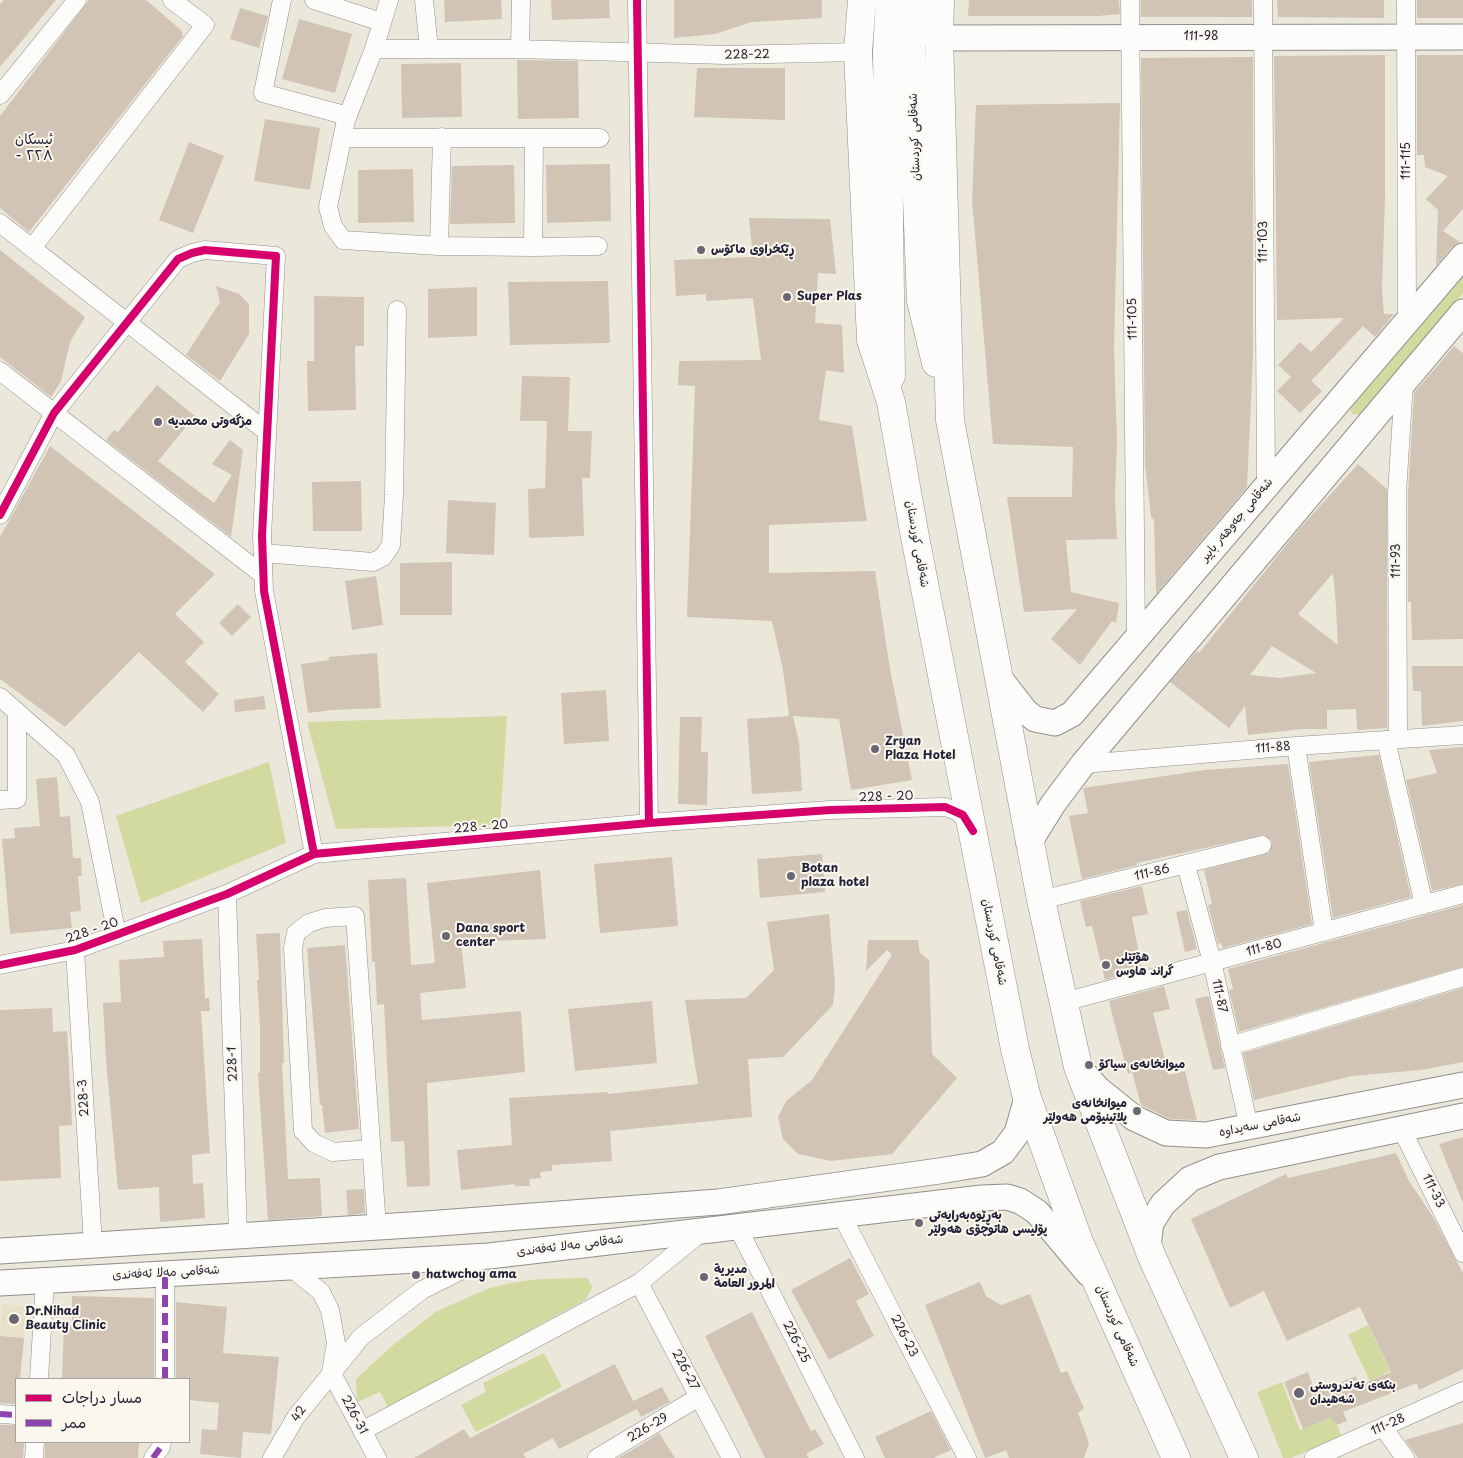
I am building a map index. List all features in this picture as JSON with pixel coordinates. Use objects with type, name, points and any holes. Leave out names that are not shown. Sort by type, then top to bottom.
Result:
[{"type":"highway","name":"شەقامی کوردستان","points":[[862,0],[858,52],[871,340],[891,402],[915,537],[1027,1098],[1079,1242],[1176,1458]]},
{"type":"highway","name":"شەقامی کوردستان","points":[[890,0],[886,51],[891,402]]},
{"type":"highway","name":"شەقامی کوردستان","points":[[914,0],[911,46],[921,301],[950,420],[1001,680],[1029,843],[1078,1067],[1148,1246],[1244,1458]]},
{"type":"highway","name":"شەقامی کوردستان","points":[[940,0],[939,38],[950,420]]},
{"type":"main road","name":"111-98","points":[[939,38],[1463,37]]},
{"type":"main road","name":"شەقامی جەوهەر باپیر","points":[[1001,680],[1025,711],[1035,719],[1048,723],[1061,721],[1072,714],[1266,484],[1326,418],[1463,256]]},
{"type":"main road","points":[[1029,843],[1053,804],[1083,764],[1463,312]]},
{"type":"main road","points":[[1326,418],[1352,445]]},
{"type":"main road","name":"شەقامی سەیداوە","points":[[1078,1067],[1098,1089],[1124,1111],[1161,1131],[1206,1135],[1463,1085]]},
{"type":"main road","points":[[0,1251],[377,1227],[718,1202],[982,1164],[1000,1154],[1014,1139],[1020,1126],[1027,1098]]},
{"type":"main road","points":[[1148,1246],[1150,1228],[1156,1214],[1175,1191],[1190,1179],[1219,1167],[1463,1116]]},
{"type":"main road","points":[[1241,1129],[1241,1163]]},
{"type":"main road","points":[[782,1193],[784,1221]]},
{"type":"main road","name":"شەقامی مەلا ئەفەندی","points":[[0,1283],[489,1256],[982,1198],[1013,1198],[1031,1207],[1042,1216],[1099,1287]]},
{"type":"main road","points":[[101,1245],[107,1276]]},
{"type":"street","points":[[0,95],[77,0]]},
{"type":"street","points":[[32,248],[205,25],[172,0]]},
{"type":"street","points":[[282,0],[263,93],[348,116]]},
{"type":"street","points":[[314,0],[382,22]]},
{"type":"street","points":[[390,0],[374,50],[348,116],[328,207],[333,226],[343,240],[439,246],[598,246]]},
{"type":"street","points":[[424,0],[429,49]]},
{"type":"street","points":[[520,49],[521,0]]},
{"type":"street","points":[[637,0],[649,823]]},
{"type":"street","name":"111-105","points":[[1130,0],[1136,639]]},
{"type":"street","name":"111-103","points":[[1264,0],[1266,484]]},
{"type":"street","name":"111-115","points":[[1406,0],[1407,321]]},
{"type":"street","name":"228-22","points":[[374,50],[520,49],[637,54],[725,55],[858,52]]},
{"type":"street","points":[[439,246],[442,137]]},
{"type":"street","points":[[342,138],[600,138]]},
{"type":"street","points":[[533,247],[534,138]]},
{"type":"street","points":[[0,223],[267,432]]},
{"type":"street","points":[[0,515],[54,413],[178,260],[192,253],[205,250],[276,256],[267,432],[263,553],[264,591],[314,854]]},
{"type":"street","points":[[263,553],[373,562],[383,557],[391,545],[394,495],[397,310]]},
{"type":"street","points":[[0,371],[263,575]]},
{"type":"street","name":"111-93","points":[[1404,382],[1397,494],[1392,740],[1424,905]]},
{"type":"street","points":[[0,697],[17,714],[66,755],[90,802],[117,935]]},
{"type":"street","points":[[0,800],[17,798],[17,714]]},
{"type":"street","name":"111-88","points":[[1083,764],[1296,746],[1463,735]]},
{"type":"street","points":[[1296,746],[1324,932]]},
{"type":"street","name":"228 - 20","points":[[0,965],[75,950],[227,894],[314,854],[649,823],[830,810],[935,807],[957,811],[967,819],[973,831]]},
{"type":"street","name":"111-86","points":[[1041,900],[1262,845]]},
{"type":"street","name":"111-87","points":[[1186,865],[1212,962],[1230,1046],[1241,1129]]},
{"type":"street","name":"228-1","points":[[227,894],[238,1235]]},
{"type":"street","name":"111-80","points":[[1064,1002],[1463,894]]},
{"type":"street","points":[[371,1149],[333,1152],[314,1143],[302,1131],[293,948],[296,933],[309,923],[325,918],[355,916],[377,1227]]},
{"type":"street","name":"228-3","points":[[75,950],[101,1245]]},
{"type":"street","points":[[1230,1046],[1463,977]]},
{"type":"street","name":"111-33","points":[[1402,1130],[1463,1253]]},
{"type":"street","name":"226-23","points":[[841,1214],[967,1458]]},
{"type":"street","name":"226-25","points":[[737,1226],[855,1458]]},
{"type":"street","points":[[362,1431],[639,1283],[703,1230]]},
{"type":"street","name":"42","points":[[272,1458],[296,1417],[330,1372],[361,1337],[422,1290],[489,1256]]},
{"type":"street","points":[[289,1266],[320,1292],[330,1310],[336,1344],[330,1372]]},
{"type":"street","points":[[165,1273],[165,1378]]},
{"type":"street","points":[[39,1378],[45,1280]]},
{"type":"street","name":"226-27","points":[[639,1283],[731,1458]]},
{"type":"street","name":"226-31","points":[[330,1372],[377,1458]]},
{"type":"street","name":"111-28","points":[[1314,1458],[1463,1391]]},
{"type":"street","name":"226-29","points":[[597,1458],[699,1397]]},
{"type":"street","points":[[0,1414],[15,1415]]},
{"type":"street","points":[[1383,1427],[1405,1458]]},
{"type":"street","points":[[34,1458],[35,1443]]},
{"type":"street","points":[[154,1458],[162,1443]]},
{"type":"shaded area","name":"Dr.Nihad Beauty Clinic","points":[[2,1304],[27,1306],[24,1338],[0,1336]]},
{"type":"green space","points":[[1463,275],[1463,293],[1359,415],[1352,414],[1350,407]]},
{"type":"green space","points":[[507,716],[500,825],[336,829],[307,722]]},
{"type":"green space","points":[[269,762],[286,843],[141,903],[116,816]]},
{"type":"green space","points":[[587,1278],[593,1287],[585,1300],[388,1407],[380,1392],[357,1402],[356,1379],[393,1345],[437,1311],[490,1288],[511,1283],[540,1279]]},
{"type":"green space","points":[[1368,1325],[1390,1371],[1370,1381],[1348,1335]]},
{"type":"green space","points":[[544,1353],[562,1387],[476,1432],[461,1405],[486,1392],[483,1383]]},
{"type":"green space","points":[[1282,1382],[1300,1430],[1330,1418],[1337,1425],[1342,1437],[1291,1458],[1283,1458],[1257,1392]]},
{"type":"building","points":[[4,0],[56,0],[0,67],[0,4]]},
{"type":"building","points":[[89,0],[146,0],[181,30],[183,36],[29,232],[0,208],[0,116]]},
{"type":"building","points":[[444,0],[501,0],[502,19],[445,22]]},
{"type":"building","points":[[551,0],[609,0],[610,18],[552,20]]},
{"type":"building","points":[[674,0],[822,0],[822,18],[752,22],[715,34],[674,38]]},
{"type":"building","points":[[969,0],[1119,0],[1120,14],[1098,16],[968,16]]},
{"type":"building","points":[[1141,0],[1252,0],[1252,17],[1141,17]]},
{"type":"building","points":[[1277,0],[1384,0],[1384,18],[1278,17]]},
{"type":"building","points":[[1417,0],[1463,0],[1463,18],[1417,18]]},
{"type":"building","points":[[240,8],[268,16],[259,48],[230,39]]},
{"type":"building","points":[[299,19],[352,34],[335,93],[282,79]]},
{"type":"building","points":[[1385,55],[1385,197],[1382,290],[1384,314],[1394,314],[1375,337],[1363,326],[1311,381],[1322,391],[1300,413],[1277,391],[1291,377],[1278,365],[1300,342],[1311,352],[1344,318],[1277,320],[1274,56]]},
{"type":"building","points":[[1417,55],[1463,55],[1463,209],[1443,231],[1460,242],[1452,247],[1436,266],[1438,210],[1426,199],[1448,176],[1425,167],[1424,155],[1417,155]]},
{"type":"building","points":[[1253,57],[1253,357],[1247,487],[1156,594],[1154,520],[1151,517],[1145,464],[1141,58]]},
{"type":"building","points":[[517,60],[578,61],[579,118],[518,119]]},
{"type":"building","points":[[461,63],[462,117],[402,118],[401,64]]},
{"type":"building","points":[[697,68],[785,68],[785,120],[694,117]]},
{"type":"building","points":[[1120,103],[1114,348],[1117,539],[1066,540],[1071,592],[1119,603],[1116,623],[1112,621],[1080,665],[1051,639],[1077,609],[1024,612],[1007,497],[1072,497],[1073,447],[993,444],[972,200],[976,105]]},
{"type":"building","points":[[265,119],[320,128],[310,190],[254,181]]},
{"type":"building","points":[[189,142],[224,156],[193,233],[159,220]]},
{"type":"building","points":[[610,164],[611,221],[547,223],[546,165]]},
{"type":"building","points":[[514,165],[515,223],[450,224],[452,166]]},
{"type":"building","points":[[413,169],[414,222],[358,223],[358,170]]},
{"type":"building","points":[[749,218],[830,219],[836,274],[818,273],[815,323],[842,325],[844,373],[826,370],[819,420],[852,426],[867,521],[769,525],[769,573],[875,571],[890,669],[912,780],[851,790],[839,719],[793,716],[799,743],[802,791],[752,794],[747,719],[789,716],[783,670],[772,621],[687,617],[695,386],[678,385],[679,361],[761,360],[753,298],[706,301],[706,294],[676,296],[674,260],[753,257]]},
{"type":"building","points":[[0,250],[85,317],[70,342],[61,381],[51,397],[0,357]]},
{"type":"building","points":[[608,281],[610,343],[510,345],[508,282]]},
{"type":"building","points":[[216,286],[239,294],[249,304],[249,334],[220,381],[186,355],[220,302]]},
{"type":"building","points":[[477,287],[477,336],[428,338],[428,289]]},
{"type":"building","points":[[314,296],[364,297],[364,346],[355,346],[356,410],[308,411],[307,361],[314,361]]},
{"type":"building","points":[[1454,346],[1463,353],[1463,639],[1412,640],[1411,602],[1408,602],[1408,494],[1414,393]]},
{"type":"building","points":[[522,376],[570,377],[568,431],[592,431],[590,478],[582,478],[584,536],[529,538],[528,489],[545,488],[547,421],[520,421]]},
{"type":"building","points":[[157,385],[195,416],[158,461],[214,503],[232,475],[212,464],[230,440],[243,450],[231,537],[106,440],[114,430],[118,432]]},
{"type":"building","points":[[50,446],[215,574],[175,614],[204,642],[185,662],[219,694],[203,712],[139,652],[65,727],[0,679],[0,537]]},
{"type":"building","points":[[1358,464],[1387,489],[1387,728],[1357,730],[1356,709],[1327,710],[1327,729],[1301,729],[1248,735],[1245,706],[1229,728],[1170,682],[1197,651],[1199,653],[1300,528]],"holes":[[[1333,573],[1336,607],[1338,645],[1298,614]],[[1272,646],[1316,673],[1280,678],[1250,675]]]},
{"type":"building","points":[[361,481],[362,531],[313,531],[312,482]]},
{"type":"building","points":[[448,500],[496,503],[494,555],[446,553]]},
{"type":"building","points":[[452,562],[452,615],[400,615],[400,563]]},
{"type":"building","points":[[376,576],[383,625],[352,630],[345,581]]},
{"type":"building","points":[[238,604],[251,617],[232,636],[219,623]]},
{"type":"building","points":[[377,653],[381,708],[308,713],[301,664],[329,660],[329,657]]},
{"type":"building","points":[[1412,666],[1463,666],[1463,721],[1422,726],[1421,691],[1413,691]]},
{"type":"building","points":[[606,690],[609,741],[564,744],[561,693]]},
{"type":"building","points":[[264,696],[266,709],[235,712],[234,700]]},
{"type":"building","points":[[680,717],[702,717],[701,752],[708,752],[707,805],[678,804]]},
{"type":"building","points":[[1463,747],[1463,884],[1432,891],[1406,780],[1437,773],[1429,750]]},
{"type":"building","points":[[1379,755],[1411,897],[1333,918],[1309,762]]},
{"type":"building","points":[[1288,764],[1312,924],[1223,948],[1221,943],[1218,944],[1208,905],[1212,904],[1204,870],[1269,853],[1272,842],[1264,835],[1137,863],[1137,865],[1082,879],[1069,816],[1088,813],[1083,788],[1205,770]]},
{"type":"building","points":[[57,777],[60,817],[70,816],[73,858],[81,858],[82,876],[78,876],[81,911],[70,912],[72,928],[10,934],[2,839],[15,838],[14,828],[40,826],[36,779]]},
{"type":"building","name":"Botan plaza hotel","points":[[822,854],[825,892],[760,898],[757,859]]},
{"type":"building","points":[[672,857],[678,926],[600,933],[594,864]]},
{"type":"building","points":[[540,870],[546,939],[461,942],[466,988],[420,993],[422,1020],[521,1011],[525,1072],[427,1083],[430,1186],[407,1187],[404,1141],[391,1142],[384,1004],[377,1005],[375,962],[372,962],[368,880],[406,878],[411,965],[435,963],[427,883]]},
{"type":"building","points":[[1142,886],[1148,914],[1132,917],[1142,970],[1105,980],[1092,926],[1086,927],[1080,901]]},
{"type":"building","points":[[1463,905],[1463,967],[1239,1032],[1229,990],[1233,989],[1228,969]]},
{"type":"building","points":[[1187,910],[1197,949],[1185,952],[1176,912]]},
{"type":"building","points":[[829,914],[835,986],[833,1005],[783,1057],[748,1059],[752,1117],[610,1131],[612,1161],[552,1165],[552,1171],[540,1172],[541,1178],[529,1179],[530,1186],[515,1186],[515,1184],[461,1190],[457,1150],[512,1145],[509,1098],[608,1092],[608,1094],[698,1084],[685,1000],[746,998],[774,970],[767,922]]},
{"type":"building","points":[[280,933],[284,1063],[282,1063],[288,1179],[320,1178],[322,1216],[268,1220],[258,1073],[260,1073],[260,1027],[256,934]]},
{"type":"building","points":[[202,939],[205,998],[209,998],[210,1011],[201,1011],[210,1153],[192,1155],[193,1184],[203,1183],[205,1218],[160,1222],[159,1187],[118,1190],[106,1060],[103,1003],[121,1002],[119,960],[164,957],[163,941]]},
{"type":"building","points":[[868,940],[918,940],[920,953],[929,960],[932,1054],[957,1078],[892,1154],[831,1161],[798,1154],[783,1139],[778,1117],[786,1101],[812,1080],[892,955],[887,950],[866,971]]},
{"type":"building","points":[[345,945],[359,1129],[325,1133],[322,1105],[320,1105],[307,948]]},
{"type":"building","points":[[1164,986],[1170,1009],[1153,1013],[1169,1075],[1185,1071],[1197,1120],[1170,1119],[1141,1105],[1132,1072],[1128,1074],[1114,1022],[1109,1001]]},
{"type":"building","points":[[1463,988],[1463,1062],[1421,1070],[1352,1076],[1254,1100],[1243,1053]]},
{"type":"building","points":[[1209,996],[1225,1068],[1213,1070],[1195,999]]},
{"type":"building","points":[[652,1001],[657,1063],[575,1071],[568,1009]]},
{"type":"building","points":[[52,1008],[53,1032],[67,1031],[71,1103],[72,1125],[59,1126],[61,1178],[0,1181],[0,1010]]},
{"type":"building","points":[[1463,1137],[1463,1203],[1439,1144]]},
{"type":"building","points":[[1396,1153],[1409,1181],[1433,1217],[1463,1273],[1463,1369],[1419,1390],[1417,1383],[1343,1412],[1347,1421],[1337,1425],[1330,1418],[1303,1429],[1284,1382],[1308,1372],[1315,1393],[1356,1376],[1360,1385],[1391,1372],[1360,1307],[1287,1341],[1264,1291],[1230,1308],[1191,1219],[1286,1174],[1288,1178]]},
{"type":"building","points":[[364,1189],[365,1213],[348,1215],[346,1190]]},
{"type":"building","points":[[850,1258],[869,1294],[856,1301],[874,1336],[829,1360],[791,1290]]},
{"type":"building","points":[[980,1282],[986,1296],[1001,1305],[1030,1294],[1061,1373],[1067,1371],[1084,1408],[1078,1413],[1089,1443],[1084,1458],[1009,1458],[1006,1450],[985,1458],[925,1305]]},
{"type":"building","points":[[72,1296],[154,1298],[154,1378],[62,1378],[64,1325],[72,1325]]},
{"type":"building","points":[[176,1302],[227,1307],[223,1353],[279,1357],[271,1434],[243,1432],[241,1458],[200,1454],[202,1429],[217,1430],[219,1403],[190,1400],[190,1378],[176,1378]]},
{"type":"building","points":[[752,1312],[811,1431],[815,1429],[824,1444],[806,1454],[809,1458],[765,1458],[705,1336]]},
{"type":"building","points":[[0,1336],[24,1338],[20,1378],[15,1378],[15,1404],[0,1403]]},
{"type":"building","points":[[615,1364],[633,1401],[662,1387],[670,1402],[641,1417],[637,1409],[559,1449],[553,1438],[523,1454],[526,1458],[414,1458],[464,1429],[470,1438]]},
{"type":"building","points":[[931,1411],[951,1450],[933,1458],[885,1458],[875,1437]]},
{"type":"building","points":[[1463,1423],[1463,1458],[1418,1458],[1405,1440]]},
{"type":"building","points":[[0,1425],[15,1425],[15,1443],[24,1443],[23,1458],[0,1458]]},
{"type":"building","points":[[659,1433],[675,1458],[618,1458],[644,1443]]},
{"type":"building","points":[[45,1443],[139,1443],[138,1458],[45,1458]]},
{"type":"marked path","points":[[165,1273],[165,1378]]},
{"type":"marked path","points":[[0,1414],[15,1415]]},
{"type":"marked path","points":[[153,1458],[162,1443]]},
{"type":"cycle path","points":[[637,0],[649,823]]},
{"type":"cycle path","points":[[0,515],[54,413],[178,259],[205,250],[276,256],[262,536],[264,591],[314,854]]},
{"type":"cycle path","points":[[0,965],[75,950],[227,894],[314,854],[649,823],[830,810],[945,807],[963,815],[973,831]]},
{"type":"place","name":"ڕێکخراوی ماکۆس","points":[[701,250]]},
{"type":"place","name":"Super Plas","points":[[787,297]]},
{"type":"place","name":"مزگەوتی محمدیە","points":[[158,422]]},
{"type":"place","name":"Zryan Plaza Hotel","points":[[875,749]]},
{"type":"place","name":"Botan plaza hotel","points":[[791,876]]},
{"type":"place","name":"Dana sport center","points":[[446,936]]},
{"type":"place","name":"هۆتێلی گراند هاوس","points":[[1106,965]]},
{"type":"place","name":"میوانخانەی سیاکۆ","points":[[1089,1065]]},
{"type":"place","name":"میوانخانەی پلاتینیۆمی هەولێر","points":[[1137,1111]]},
{"type":"place","name":"بەڕێوەبەرایەتی پۆلیسی هاتوچۆی هەولێر","points":[[919,1223]]},
{"type":"place","name":"hatwchoy ama","points":[[416,1275]]},
{"type":"place","name":"مديرية المرور العامة","points":[[704,1277]]},
{"type":"place","name":"Dr.Nihad Beauty Clinic","points":[[14,1319]]},
{"type":"place","name":"بنکەی تەندروستی شەهیدان","points":[[1299,1393]]},
{"type":"district","name":"ئیسکان - ٢٢٨","points":[[34,148]]}]
